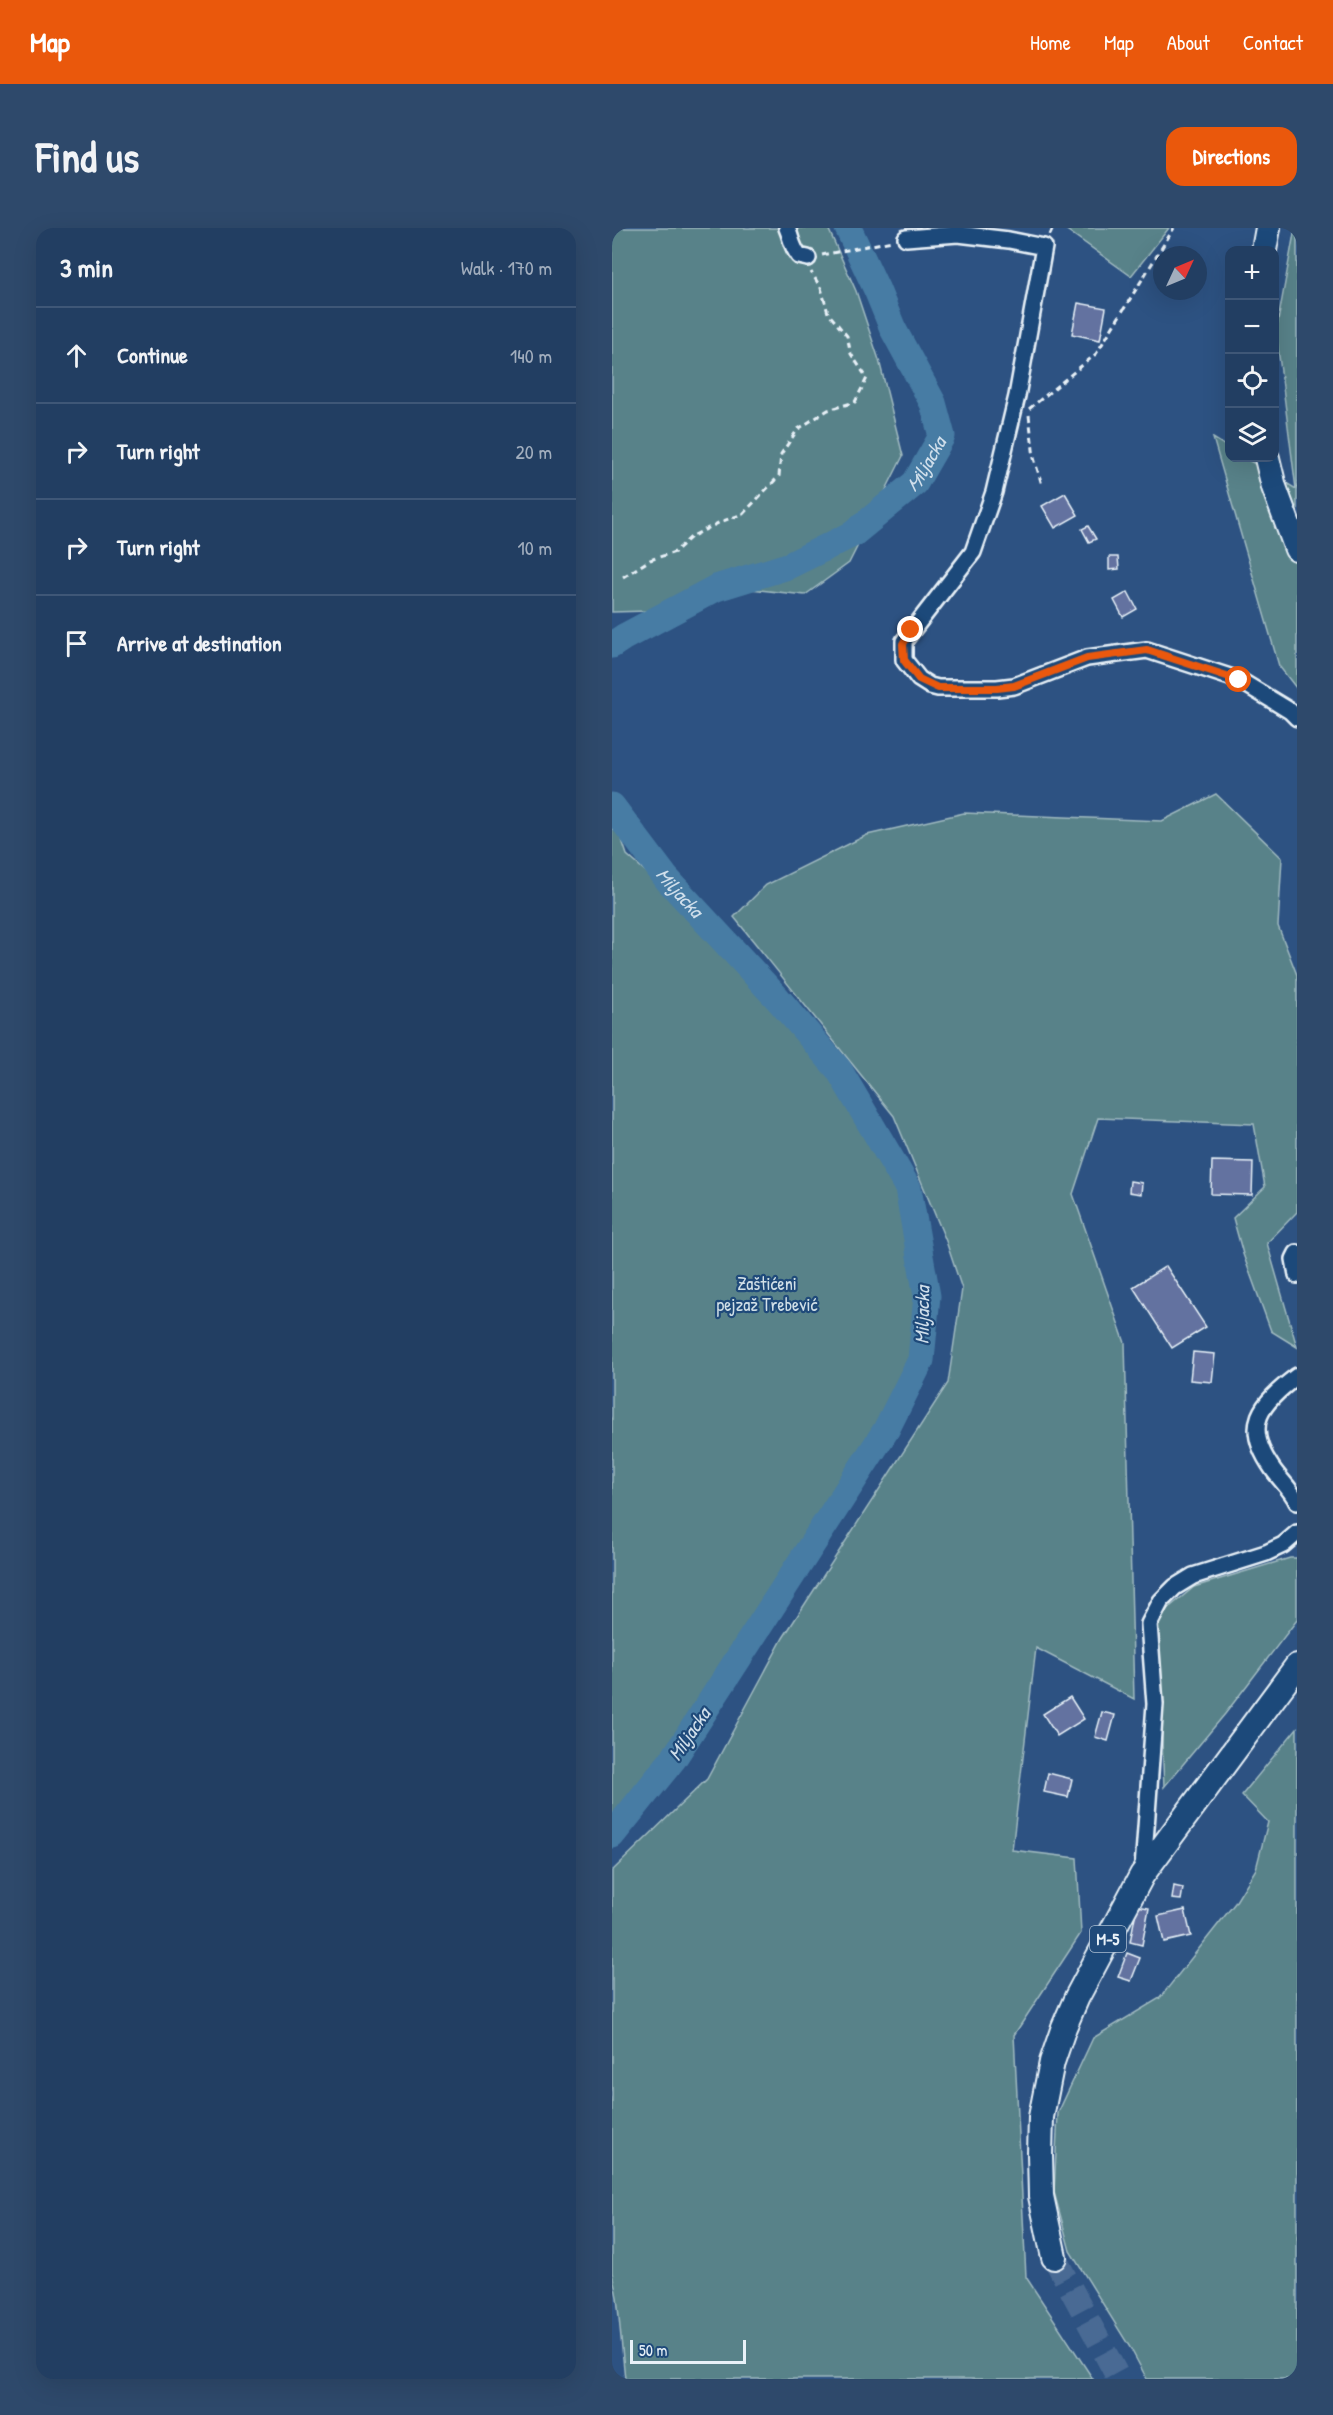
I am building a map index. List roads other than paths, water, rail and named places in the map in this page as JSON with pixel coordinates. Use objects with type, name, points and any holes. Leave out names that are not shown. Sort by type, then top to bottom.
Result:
[{"type":"main road","points":[[1265,246],[1268,228]]},
{"type":"main road","points":[[1268,462],[1274,487],[1297,549]]},
{"type":"main road","name":"M-5","points":[[1054,2257],[1041,2196],[1041,2117],[1052,2062],[1077,1997],[1142,1875],[1297,1666]]},
{"type":"street","points":[[787,228],[790,242],[806,258]]},
{"type":"street","points":[[906,238],[958,234],[1044,247],[1017,396],[994,492],[973,552],[904,641],[904,660],[912,671],[919,679],[938,688],[997,688],[1014,686],[1087,658],[1147,650],[1239,680],[1290,711],[1297,718]]},
{"type":"street","points":[[1297,1253],[1294,1258],[1297,1275]]},
{"type":"street","points":[[1297,1376],[1268,1400],[1260,1411],[1256,1427],[1257,1439],[1272,1468],[1293,1493],[1297,1502]]},
{"type":"street","points":[[1142,1875],[1155,1704],[1149,1624],[1161,1601],[1175,1587],[1193,1576],[1266,1553],[1283,1545],[1297,1533]]},
{"type":"street","points":[[1146,1809],[1151,1821],[1159,1826],[1168,1829],[1178,1826]]},
{"type":"waterway","name":"Miljacka","points":[[612,645],[716,588],[788,566],[853,534],[915,483],[942,436],[933,403],[893,329],[848,228]]},
{"type":"waterway","name":"Miljacka","points":[[612,806],[667,879],[778,999],[839,1070],[908,1188],[927,1296],[921,1360],[886,1430],[674,1758],[612,1835]]},
{"type":"tunnel","points":[[1054,2257],[1119,2379]]},
{"type":"park label","name":"Zaštićeni pejzaž Trebević","points":[[767,1294]]}]
